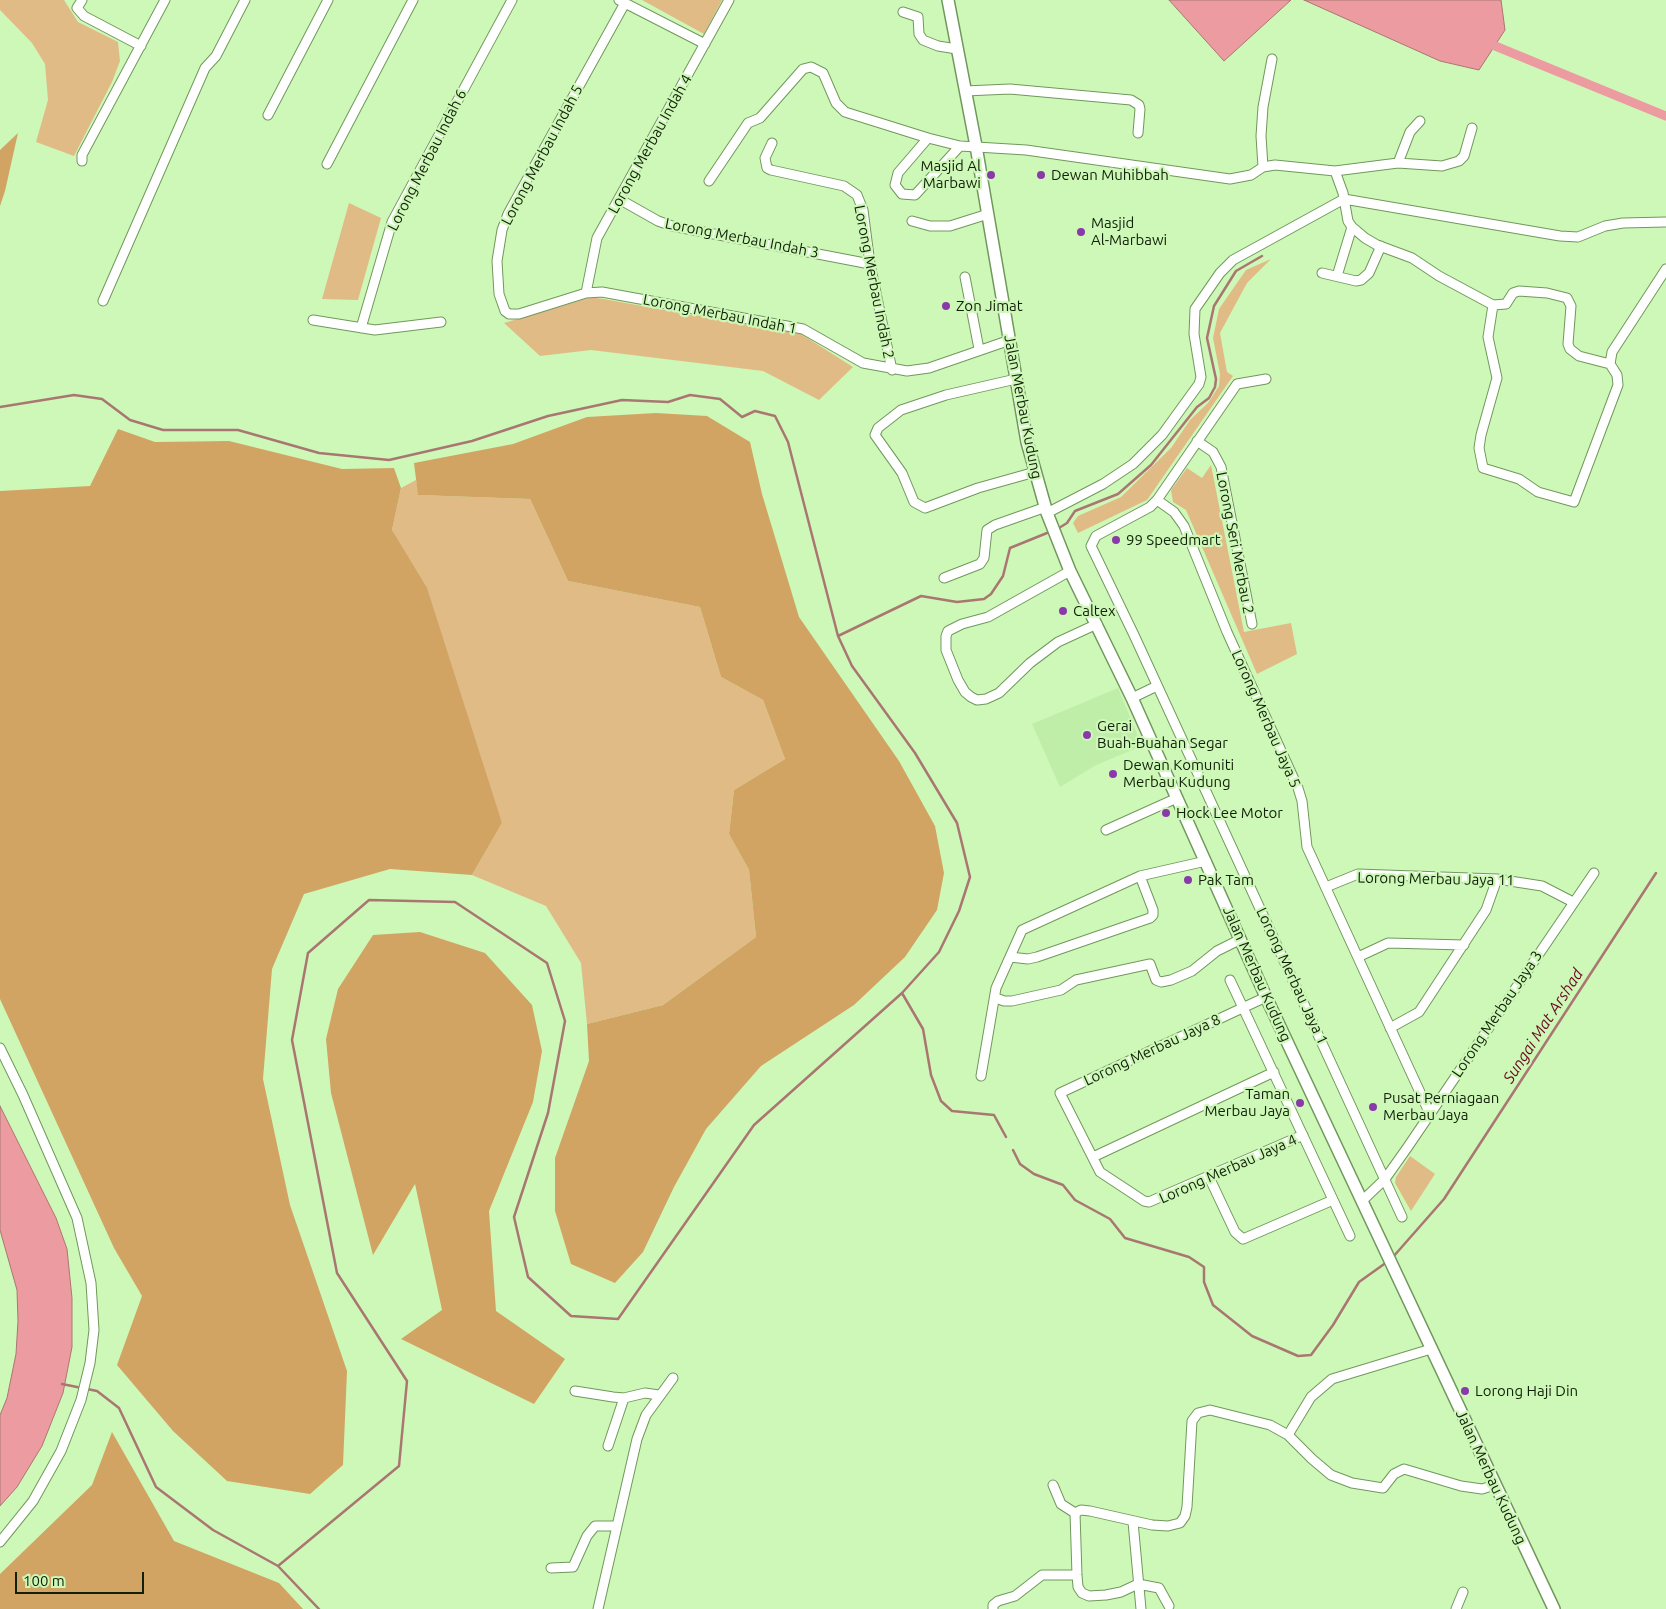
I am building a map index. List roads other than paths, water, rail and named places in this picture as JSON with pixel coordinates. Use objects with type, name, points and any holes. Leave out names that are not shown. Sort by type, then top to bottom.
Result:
[{"type":"main road","name":"Jalan Merbau Kudung","points":[[948,0],[976,146],[1016,379],[1035,472],[1047,510],[1070,571],[1132,698],[1266,997],[1554,1609]]},
{"type":"street","points":[[82,0],[77,8],[84,16],[141,46]]},
{"type":"street","points":[[82,161],[82,155],[165,0]]},
{"type":"street","points":[[103,301],[206,68],[216,56],[245,0]]},
{"type":"street","points":[[268,115],[328,0]]},
{"type":"street","points":[[327,164],[413,0]]},
{"type":"street","name":"Lorong Merbau Indah 6","points":[[361,328],[392,222],[512,0]]},
{"type":"street","name":"Lorong Merbau Indah 4","points":[[586,293],[597,238],[729,0]]},
{"type":"street","points":[[622,1],[705,44]]},
{"type":"street","name":"Lorong Merbau Indah 5","points":[[509,314],[501,306],[499,294],[497,261],[502,230],[517,196],[622,1]]},
{"type":"street","points":[[903,12],[918,17],[919,34],[923,40],[938,46],[957,48]]},
{"type":"street","points":[[1263,167],[1261,136],[1263,107],[1272,59]]},
{"type":"street","points":[[709,181],[748,123],[760,118],[804,69],[811,67],[823,72],[836,104],[846,112],[928,138],[960,146],[1026,150],[1239,179],[1251,175],[1263,167],[1286,166],[1335,170],[1398,163],[1442,166],[1459,161],[1467,150],[1472,128]]},
{"type":"street","points":[[965,91],[1010,89],[1132,100],[1140,108],[1138,133]]},
{"type":"street","points":[[1398,163],[1413,126],[1420,121]]},
{"type":"street","points":[[928,138],[898,173],[895,185],[902,194],[915,195],[960,146]]},
{"type":"street","name":"Lorong Merbau Indah 2","points":[[772,143],[765,158],[767,168],[844,186],[856,195],[863,210],[870,264],[892,370]]},
{"type":"street","points":[[1335,170],[1344,199],[1348,221],[1365,238],[1412,258],[1439,276],[1493,305],[1506,304],[1512,293],[1518,291],[1547,293],[1567,298],[1571,306],[1569,346],[1579,356],[1610,364]]},
{"type":"street","name":"Lorong Merbau Indah 3","points":[[620,199],[658,221],[672,226],[870,264]]},
{"type":"street","points":[[944,578],[980,564],[984,558],[987,530],[995,525],[1047,510],[1103,484],[1133,464],[1162,435],[1178,414],[1201,377],[1194,334],[1195,309],[1202,296],[1233,260],[1344,199],[1560,236],[1578,237],[1605,226],[1622,223],[1666,222]]},
{"type":"street","points":[[912,221],[930,226],[950,226],[988,214]]},
{"type":"street","points":[[1337,276],[1352,227]]},
{"type":"street","points":[[1322,273],[1356,281],[1365,277],[1381,246]]},
{"type":"street","points":[[1493,305],[1488,337],[1497,378],[1481,435],[1480,448],[1483,468],[1519,479],[1538,492],[1574,502],[1618,385],[1617,375],[1610,364],[1612,352],[1666,269]]},
{"type":"street","points":[[965,277],[979,349]]},
{"type":"street","name":"Lorong Merbau Indah 1","points":[[509,314],[519,314],[586,293],[602,292],[803,329],[855,360],[892,370],[923,369],[1010,340]]},
{"type":"street","points":[[312,320],[375,330],[441,322]]},
{"type":"street","points":[[1016,379],[946,395],[901,410],[878,428],[875,435],[902,473],[914,502],[925,508],[978,488],[1035,472]]},
{"type":"street","points":[[1157,500],[1237,384],[1266,379]]},
{"type":"street","name":"Lorong Seri Merbau 2","points":[[1197,441],[1213,452],[1220,467],[1252,624]]},
{"type":"street","name":"Lorong Merbau Jaya 1","points":[[1157,500],[1150,507],[1096,536],[1091,546],[1402,1217]]},
{"type":"street","name":"Lorong Merbau Jaya 5","points":[[1157,500],[1174,512],[1184,526],[1227,632],[1298,788],[1302,801],[1307,847],[1430,1114]]},
{"type":"street","points":[[1070,571],[988,617],[962,624],[948,631],[946,650],[958,680],[965,692],[971,697],[977,700],[986,700],[999,693],[1030,663],[1058,642],[1097,624]]},
{"type":"street","points":[[1132,698],[1157,686]]},
{"type":"street","points":[[1106,830],[1177,798]]},
{"type":"street","points":[[981,1076],[996,998],[996,988],[1019,934],[1026,927],[1140,876],[1206,861]]},
{"type":"street","name":"Lorong Merbau Jaya 3","points":[[1362,1201],[1385,1179],[1594,872]]},
{"type":"street","name":"Lorong Merbau Jaya 11","points":[[1326,888],[1358,874],[1497,878],[1542,886],[1573,902]]},
{"type":"street","points":[[1010,957],[1028,959],[1037,957],[1150,918],[1153,915],[1153,910],[1140,876]]},
{"type":"street","points":[[1390,1028],[1419,1012],[1486,910],[1497,878]]},
{"type":"street","points":[[996,998],[1012,1002],[1062,990],[1076,980],[1150,964],[1156,980],[1161,982],[1171,980],[1202,965],[1216,951],[1241,939]]},
{"type":"street","points":[[1358,957],[1388,943],[1464,945]]},
{"type":"street","points":[[1230,980],[1350,1236]]},
{"type":"street","name":"Lorong Merbau Jaya 8","points":[[1093,1157],[1060,1094],[1266,997]]},
{"type":"street","points":[[0,1048],[23,1095],[77,1218],[91,1283],[94,1330],[90,1363],[81,1400],[61,1452],[33,1501],[0,1542]]},
{"type":"street","points":[[1093,1157],[1274,1072]]},
{"type":"street","name":"Lorong Merbau Jaya 4","points":[[1093,1157],[1100,1172],[1106,1177],[1144,1201],[1153,1202],[1303,1135]]},
{"type":"street","points":[[1209,1177],[1235,1232],[1244,1239],[1333,1200]]},
{"type":"street","points":[[1288,1435],[1316,1391],[1332,1379],[1431,1349]]},
{"type":"street","points":[[598,1609],[637,1438],[646,1415],[673,1378]]},
{"type":"street","points":[[575,1391],[624,1398],[645,1393],[659,1395]]},
{"type":"street","points":[[608,1446],[624,1398]]},
{"type":"street","points":[[1075,1513],[1081,1510],[1090,1511],[1133,1522],[1168,1526],[1180,1522],[1185,1516],[1190,1485],[1192,1421],[1198,1413],[1210,1410],[1270,1425],[1288,1435],[1331,1475],[1368,1488],[1383,1488],[1394,1474],[1404,1469],[1461,1486],[1482,1489],[1495,1485]]},
{"type":"street","points":[[1053,1485],[1061,1504],[1075,1513]]},
{"type":"street","points":[[1075,1513],[1078,1587],[1082,1593],[1089,1596],[1121,1592],[1138,1584],[1160,1588],[1169,1606]]},
{"type":"street","points":[[1133,1522],[1140,1609]]},
{"type":"street","points":[[551,1568],[573,1567],[587,1536],[595,1526],[616,1526]]},
{"type":"street","points":[[993,1609],[993,1605],[998,1601],[1015,1596],[1042,1576],[1077,1575]]},
{"type":"street","points":[[1456,1609],[1462,1592]]},
{"type":"waterway","points":[[1483,41],[1666,116]]},
{"type":"waterway","points":[[1059,528],[1067,523],[1075,511],[1118,494],[1151,465],[1197,407],[1209,398],[1215,387],[1216,379],[1207,338],[1214,306],[1236,271],[1262,256]]},
{"type":"waterway","points":[[0,407],[74,395],[102,399],[130,420],[163,430],[238,430],[319,453],[389,460],[472,441],[548,416],[622,400],[668,402],[690,395],[720,399],[742,417],[755,411],[775,416],[788,442],[838,636],[852,666],[915,753],[957,823],[970,877],[959,911],[939,952],[902,993],[754,1125],[618,1319],[571,1316],[528,1277],[514,1217],[548,1113],[565,1021],[547,963],[455,902],[369,900],[308,953],[292,1040],[337,1273],[407,1381],[399,1466],[278,1566],[319,1609]]},
{"type":"waterway","points":[[838,636],[921,596],[957,602],[984,599],[991,594],[1003,576],[1010,548],[1047,533]]},
{"type":"waterway","name":"Sungai Mat Arshad","points":[[1393,1257],[1444,1199],[1656,873]]},
{"type":"waterway","name":"Sungai Mat Arshad","points":[[902,993],[923,1029],[931,1075],[941,1101],[952,1111],[994,1115],[1006,1137]]},
{"type":"waterway","name":"Sungai Mat Arshad","points":[[1013,1150],[1020,1164],[1034,1174],[1063,1185],[1075,1200],[1110,1219],[1125,1238],[1189,1257],[1204,1267],[1204,1282],[1213,1305],[1252,1336],[1298,1356],[1311,1355],[1333,1325],[1359,1282],[1387,1262]]},
{"type":"waterway","points":[[62,1384],[82,1388]]},
{"type":"waterway","points":[[87,1389],[97,1391],[119,1408],[156,1487],[213,1530],[278,1566]]},
{"type":"place","name":"Masjid Al Marbawi","points":[[991,175]]},
{"type":"place","name":"Dewan Muhibbah","points":[[1041,175]]},
{"type":"place","name":"Masjid Al-Marbawi","points":[[1081,232]]},
{"type":"place","name":"Zon Jimat","points":[[946,306]]},
{"type":"place","name":"99 Speedmart","points":[[1116,540]]},
{"type":"place","name":"Caltex","points":[[1063,611]]},
{"type":"place","name":"Gerai Buah-Buahan Segar","points":[[1087,735]]},
{"type":"place","name":"Dewan Komuniti Merbau Kudung","points":[[1113,774]]},
{"type":"place","name":"Hock Lee Motor","points":[[1166,813]]},
{"type":"place","name":"Pak Tam","points":[[1188,880]]},
{"type":"place","name":"Taman Merbau Jaya","points":[[1300,1103]]},
{"type":"place","name":"Pusat Perniagaan Merbau Jaya","points":[[1373,1107]]},
{"type":"place","name":"Lorong Haji Din","points":[[1465,1391]]}]
